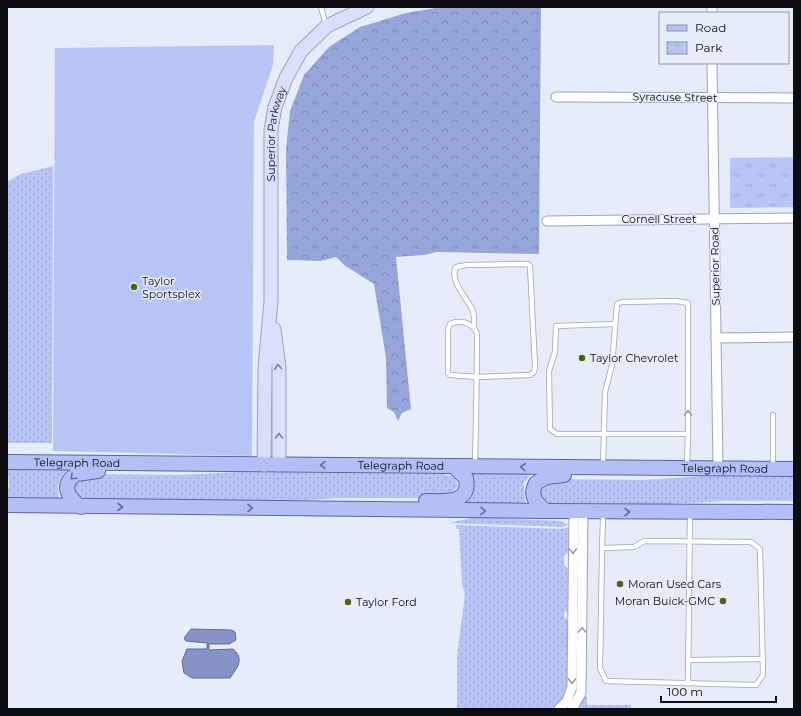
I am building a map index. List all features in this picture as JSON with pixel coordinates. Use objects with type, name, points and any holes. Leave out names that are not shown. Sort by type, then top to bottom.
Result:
[{"type":"main road","name":"Superior Parkway","points":[[264,465],[265,367],[271,301],[271,130],[276,107],[286,78],[301,51],[327,26],[367,7]]},
{"type":"main road","name":"Superior Parkway","points":[[271,301],[279,367],[279,465]]},
{"type":"main road","name":"Telegraph Road","points":[[7,462],[794,469]]},
{"type":"main road","points":[[81,507],[70,498],[67,488],[71,477],[80,472],[200,471],[221,464]]},
{"type":"main road","points":[[308,509],[348,500],[454,500],[464,494],[467,484],[463,474],[453,466]]},
{"type":"main road","points":[[546,511],[535,501],[533,495],[536,483],[546,477],[556,475],[668,475],[687,468]]},
{"type":"main road","points":[[690,512],[726,505],[794,504]]},
{"type":"main road","points":[[7,505],[578,512],[794,512]]},
{"type":"street","name":"Superior Road","points":[[712,64],[718,468]]},
{"type":"street","name":"Syracuse Street","points":[[556,97],[794,98]]},
{"type":"street","name":"Cornell Street","points":[[547,221],[794,218]]},
{"type":"street","points":[[716,338],[794,337]]},
{"type":"street","points":[[559,709],[568,701],[572,687],[577,614],[578,512]]},
{"type":"street","points":[[572,709],[581,693],[577,614]]},
{"type":"lane","points":[[321,7],[327,26]]},
{"type":"lane","points":[[474,326],[461,321],[450,324],[448,330],[448,373],[453,377],[477,377],[530,375],[534,372],[530,266],[528,264],[467,265],[456,267],[455,275],[460,293],[472,308],[474,326],[477,333],[477,377],[475,466]]},
{"type":"lane","points":[[603,468],[604,392],[612,364],[616,306],[622,302],[676,301],[688,304],[687,468]]},
{"type":"lane","points":[[615,324],[556,326],[555,352],[549,371],[550,425],[552,432],[557,434],[688,434]]},
{"type":"lane","points":[[773,415],[773,469]]},
{"type":"lane","points":[[602,548],[634,548],[644,541],[691,541],[752,542],[760,549],[763,675],[756,685],[606,681],[600,668],[602,548],[603,512]]},
{"type":"lane","points":[[688,683],[691,541],[690,512]]},
{"type":"lane","points":[[688,660],[762,660]]},
{"type":"green space","points":[[442,7],[541,7],[539,254],[437,252],[424,255],[396,257],[411,409],[402,413],[398,421],[394,412],[387,408],[386,358],[374,284],[344,265],[336,257],[321,261],[287,260],[286,149],[290,111],[304,75],[329,47],[360,27],[406,13]]},
{"type":"green space","points":[[274,45],[273,65],[254,122],[252,456],[53,451],[55,48]]},
{"type":"green space","points":[[794,157],[794,207],[730,208],[730,158]]},
{"type":"green space","points":[[53,166],[52,443],[8,443],[7,182],[21,174]]},
{"type":"green space","points":[[7,470],[68,470],[64,473],[59,483],[59,499],[7,499],[9,482]]},
{"type":"green space","points":[[239,472],[445,474],[453,478],[458,486],[453,491],[437,498],[338,498],[289,501],[84,499],[84,497],[79,497],[73,489],[82,479],[97,474],[180,475]]},
{"type":"green space","points":[[472,474],[531,474],[524,483],[525,503],[467,503],[472,496],[474,489]]},
{"type":"green space","points":[[708,476],[794,477],[794,501],[728,501],[665,504],[550,503],[541,497],[540,491],[545,485],[560,479],[643,480]]},
{"type":"green space","points":[[476,517],[561,521],[568,525],[562,527],[449,523]]},
{"type":"green space","points":[[456,525],[561,529],[569,527],[570,552],[564,556],[564,565],[569,569],[569,611],[564,612],[564,617],[569,620],[571,674],[566,696],[555,709],[457,709],[457,656],[465,594],[462,584],[459,529],[456,529]]},
{"type":"green space","points":[[581,697],[587,697],[587,705],[631,705],[631,709],[575,709]]},
{"type":"shaded area","points":[[191,629],[231,630],[235,632],[236,640],[229,644],[209,644],[209,650],[233,649],[239,656],[239,664],[230,678],[192,678],[184,673],[182,661],[187,649],[207,649],[207,643],[186,641],[184,638]]},
{"type":"place","name":"Taylor Sportsplex","points":[[134,287]]},
{"type":"place","name":"Taylor Chevrolet","points":[[582,358]]},
{"type":"place","name":"Moran Used Cars","points":[[620,584]]},
{"type":"place","name":"Moran Buick-GMC","points":[[723,601]]},
{"type":"place","name":"Taylor Ford","points":[[348,602]]}]
